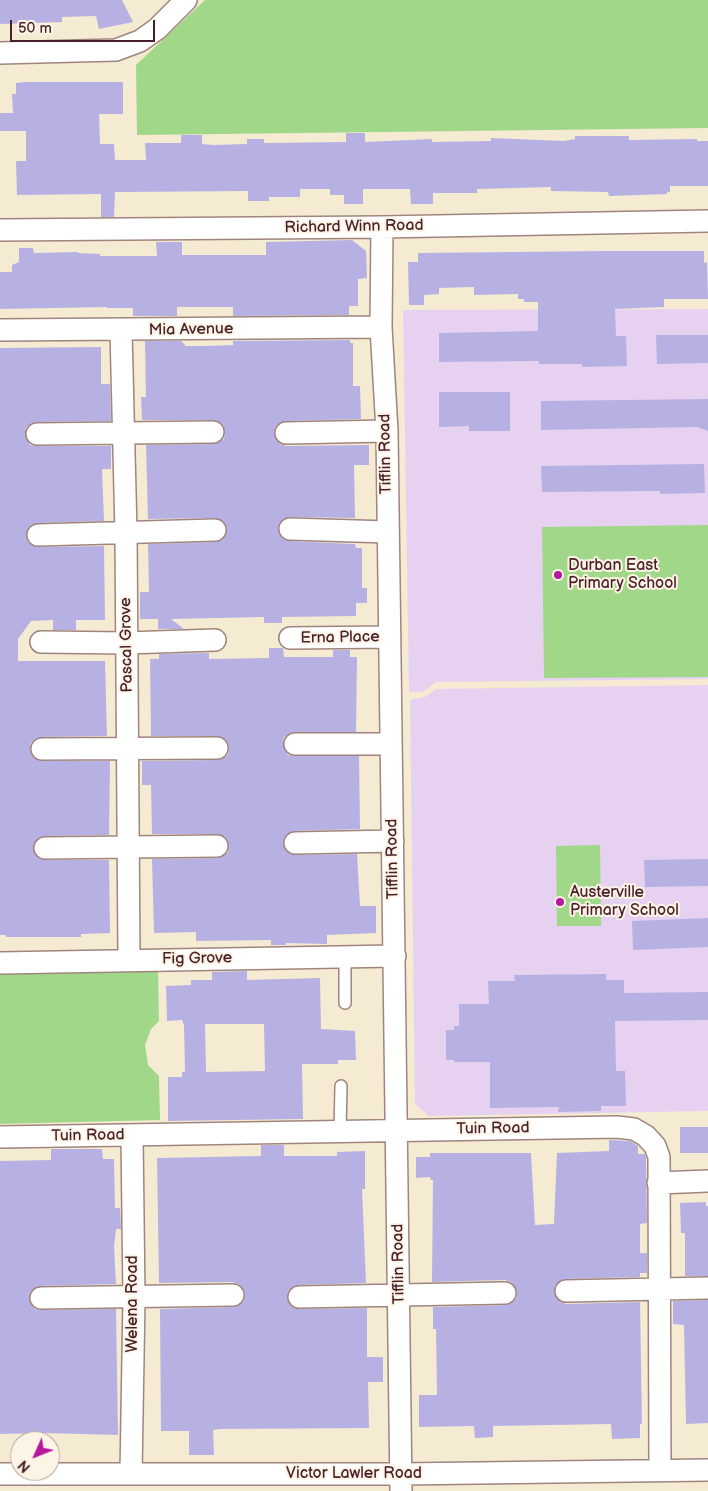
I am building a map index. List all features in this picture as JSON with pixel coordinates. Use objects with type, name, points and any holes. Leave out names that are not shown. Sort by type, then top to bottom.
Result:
[{"type":"street","points":[[0,53],[116,50],[140,41],[157,29],[186,0]]},
{"type":"street","name":"Richard Winn Road","points":[[0,230],[382,228],[708,221]]},
{"type":"street","name":"Tifflin Road","points":[[382,228],[381,327],[386,431],[390,637],[390,744],[398,1131],[401,1483]]},
{"type":"street","name":"Mia Avenue","points":[[0,330],[381,327]]},
{"type":"street","name":"Pascal Grove","points":[[121,330],[126,533],[130,960]]},
{"type":"street","points":[[286,433],[386,431]]},
{"type":"street","points":[[38,434],[213,432]]},
{"type":"street","points":[[290,529],[388,532]]},
{"type":"street","points":[[38,535],[215,530]]},
{"type":"street","name":"Erna Place","points":[[290,638],[390,637]]},
{"type":"street","points":[[41,642],[127,643],[215,640]]},
{"type":"street","points":[[295,744],[390,744]]},
{"type":"street","points":[[42,749],[217,748]]},
{"type":"street","points":[[295,843],[393,841]]},
{"type":"street","points":[[45,848],[218,846]]},
{"type":"street","name":"Fig Grove","points":[[0,963],[395,956]]},
{"type":"street","name":"Tuin Road","points":[[0,1137],[617,1127],[634,1129],[646,1136],[655,1146],[659,1157],[661,1289],[660,1470]]},
{"type":"street","name":"Welena Road","points":[[131,1473],[134,1298],[132,1136]]},
{"type":"street","points":[[658,1183],[708,1181]]},
{"type":"street","points":[[566,1291],[708,1288]]},
{"type":"street","points":[[299,1297],[505,1293]]},
{"type":"street","points":[[41,1298],[233,1295]]},
{"type":"street","name":"Victor Lawler Road","points":[[0,1474],[131,1473],[401,1483],[660,1470],[708,1470]]},
{"type":"lane","points":[[345,957],[345,1003]]},
{"type":"lane","points":[[340,1132],[341,1086]]},
{"type":"shaded area","name":"Durban East Primary School","points":[[708,309],[708,679],[436,682],[423,692],[409,692],[403,310]]},
{"type":"shaded area","name":"Austerville Primary School","points":[[708,685],[708,1111],[429,1116],[415,1104],[410,700],[425,697],[436,689]]},
{"type":"green space","points":[[205,0],[708,0],[708,128],[137,135],[136,65]]},
{"type":"green space","points":[[708,525],[708,677],[544,678],[542,527]]},
{"type":"green space","points":[[600,845],[601,926],[557,926],[556,846]]},
{"type":"green space","points":[[0,970],[158,970],[159,1021],[151,1029],[145,1045],[148,1065],[159,1076],[160,1120],[0,1124]]},
{"type":"building","points":[[0,0],[122,0],[133,22],[99,29],[96,16],[62,17],[62,22],[0,24]]},
{"type":"building","points":[[123,82],[123,114],[99,114],[100,144],[114,144],[115,160],[146,160],[145,143],[181,143],[181,135],[202,135],[202,144],[213,145],[247,144],[247,139],[264,139],[264,143],[346,142],[346,133],[365,133],[365,142],[432,139],[432,142],[491,141],[491,138],[564,141],[575,139],[575,136],[629,136],[629,140],[697,139],[697,141],[708,141],[708,186],[670,186],[670,192],[667,192],[667,194],[609,196],[608,192],[551,191],[551,187],[477,189],[477,193],[433,193],[433,204],[411,204],[410,189],[363,189],[363,204],[344,204],[344,195],[330,195],[330,189],[300,189],[300,197],[269,197],[269,201],[248,201],[248,191],[115,192],[114,217],[101,217],[101,194],[17,195],[16,161],[26,161],[26,131],[0,131],[0,113],[13,113],[12,94],[16,94],[16,83]]},
{"type":"building","points":[[352,240],[366,251],[367,278],[358,279],[358,306],[349,306],[349,315],[233,316],[233,307],[177,307],[177,316],[133,316],[133,308],[0,309],[0,272],[12,272],[12,265],[19,262],[19,248],[33,248],[34,253],[78,252],[100,254],[100,256],[157,256],[156,242],[182,242],[182,255],[266,255],[266,242]]},
{"type":"building","points":[[704,251],[704,263],[707,262],[708,299],[664,299],[664,307],[615,309],[616,336],[626,336],[627,366],[582,367],[582,364],[539,364],[539,361],[439,362],[439,333],[538,331],[538,302],[524,302],[524,299],[518,299],[518,294],[474,295],[474,287],[439,288],[439,294],[424,295],[424,305],[409,305],[408,262],[418,262],[418,253]]},
{"type":"building","points":[[656,335],[708,335],[708,363],[657,364]]},
{"type":"building","points":[[350,340],[350,343],[353,343],[353,386],[360,386],[361,419],[285,421],[275,427],[274,434],[280,444],[286,446],[369,445],[369,465],[354,465],[355,518],[290,517],[280,522],[278,529],[283,539],[289,541],[355,544],[356,548],[362,548],[362,588],[367,588],[367,603],[356,603],[356,616],[282,617],[282,623],[264,623],[264,617],[171,619],[184,629],[158,629],[158,619],[140,619],[140,592],[149,592],[148,544],[215,542],[222,540],[227,530],[225,523],[215,518],[148,519],[146,445],[214,444],[224,439],[225,431],[223,425],[213,420],[142,420],[141,397],[146,397],[145,341],[181,341],[186,346],[206,346],[233,345],[233,341]]},
{"type":"building","points":[[101,347],[101,384],[110,384],[111,421],[36,422],[26,427],[25,435],[30,445],[37,446],[111,446],[111,469],[102,469],[104,521],[37,523],[31,525],[26,535],[28,542],[38,547],[104,546],[105,620],[76,620],[76,630],[53,630],[53,620],[31,621],[18,639],[18,661],[105,661],[107,736],[41,737],[31,742],[30,750],[32,756],[42,761],[110,761],[109,835],[44,836],[38,838],[33,848],[35,855],[45,860],[109,860],[110,933],[81,934],[81,937],[6,937],[6,935],[0,935],[0,348]]},
{"type":"building","points":[[439,392],[510,392],[510,431],[469,431],[469,426],[439,427]]},
{"type":"building","points":[[708,399],[708,431],[697,427],[541,430],[541,401]]},
{"type":"building","points":[[704,464],[705,493],[660,494],[660,491],[542,492],[541,466]]},
{"type":"building","points":[[269,648],[283,648],[284,657],[333,657],[333,650],[350,650],[350,657],[357,657],[356,732],[295,732],[284,737],[283,744],[288,755],[359,756],[360,829],[294,831],[284,837],[283,844],[289,854],[295,855],[357,854],[360,906],[376,906],[376,933],[327,935],[327,944],[286,943],[286,945],[271,945],[271,940],[196,941],[196,932],[154,933],[152,859],[218,858],[228,853],[229,845],[227,839],[217,834],[152,834],[151,785],[142,785],[142,761],[218,760],[228,755],[229,747],[227,741],[217,736],[151,736],[150,659],[159,659],[159,654],[209,653],[209,659],[269,658]]},
{"type":"building","points":[[708,859],[708,886],[645,887],[644,860]]},
{"type":"building","points":[[708,918],[708,947],[633,950],[632,921]]},
{"type":"building","points":[[247,971],[247,980],[320,978],[321,1029],[355,1031],[356,1060],[338,1060],[338,1064],[302,1064],[303,1119],[168,1121],[168,1077],[182,1077],[182,1072],[185,1072],[184,1025],[182,1020],[167,1021],[166,986],[191,985],[191,980],[212,980],[212,972]],"holes":[[[205,1024],[264,1024],[265,1071],[206,1072]]]},
{"type":"building","points":[[606,974],[606,980],[624,980],[624,993],[708,992],[708,1020],[615,1021],[616,1071],[625,1071],[626,1106],[601,1106],[601,1111],[558,1112],[559,1107],[490,1108],[490,1062],[454,1062],[454,1060],[446,1060],[446,1030],[454,1030],[454,1026],[459,1026],[459,1004],[489,1004],[488,981],[515,981],[514,975]]},
{"type":"building","points":[[680,1127],[708,1127],[708,1153],[680,1153]]},
{"type":"building","points":[[609,1140],[630,1141],[638,1146],[638,1154],[645,1154],[646,1157],[647,1223],[640,1224],[640,1253],[647,1253],[647,1273],[640,1273],[640,1277],[565,1279],[555,1285],[554,1292],[560,1302],[566,1304],[640,1302],[642,1424],[640,1424],[640,1438],[612,1439],[611,1424],[493,1426],[493,1437],[475,1438],[474,1426],[419,1427],[419,1395],[437,1395],[436,1329],[433,1329],[433,1307],[506,1305],[516,1299],[517,1292],[511,1282],[505,1280],[432,1282],[433,1180],[430,1177],[416,1178],[416,1157],[430,1157],[430,1153],[531,1153],[535,1225],[554,1224],[557,1153],[609,1151]]},
{"type":"building","points":[[261,1145],[284,1145],[284,1156],[337,1156],[337,1152],[365,1151],[365,1189],[362,1189],[366,1283],[298,1285],[288,1291],[287,1298],[293,1308],[299,1309],[367,1308],[367,1357],[383,1357],[383,1382],[368,1382],[369,1428],[219,1429],[213,1430],[214,1455],[189,1455],[189,1431],[161,1431],[160,1309],[234,1307],[244,1301],[245,1294],[239,1284],[233,1282],[159,1283],[157,1158],[261,1156]]},
{"type":"building","points":[[51,1149],[102,1149],[103,1159],[114,1159],[115,1208],[120,1208],[121,1229],[116,1229],[114,1247],[116,1284],[40,1286],[30,1292],[29,1299],[35,1309],[41,1310],[116,1309],[118,1435],[60,1433],[60,1431],[10,1431],[10,1434],[0,1434],[0,1161],[51,1160]]},
{"type":"building","points":[[706,1202],[706,1206],[708,1206],[708,1276],[685,1276],[685,1233],[681,1233],[680,1203]]},
{"type":"building","points":[[708,1300],[708,1423],[686,1424],[684,1325],[673,1324],[673,1301]]},
{"type":"place","name":"Durban East Primary School","points":[[558,575]]},
{"type":"place","name":"Austerville Primary School","points":[[560,902]]}]
